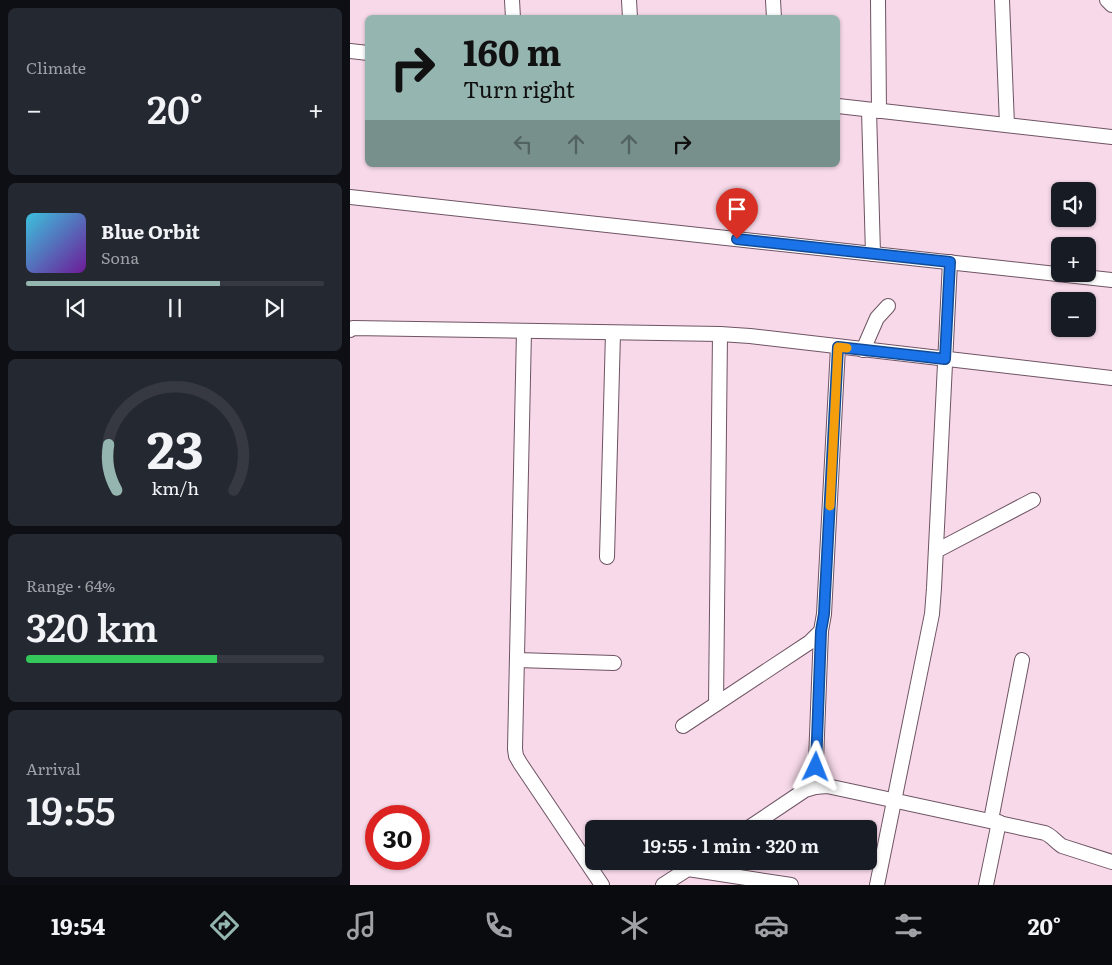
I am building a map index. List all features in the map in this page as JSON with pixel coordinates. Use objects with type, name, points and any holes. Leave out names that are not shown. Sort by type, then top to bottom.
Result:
[{"type":"street","points":[[512,0],[513,15]]},
{"type":"street","points":[[629,0],[630,15]]},
{"type":"street","points":[[773,0],[774,15]]},
{"type":"street","points":[[873,254],[874,110],[878,0]]},
{"type":"street","points":[[1002,0],[1007,125]]},
{"type":"street","points":[[1108,0],[1112,5]]},
{"type":"street","points":[[350,51],[365,53]]},
{"type":"street","points":[[840,106],[1112,137]]},
{"type":"street","points":[[350,197],[1112,280]]},
{"type":"street","points":[[877,885],[930,622],[934,588],[950,262]]},
{"type":"street","points":[[863,350],[877,318],[888,306]]},
{"type":"street","points":[[350,330],[353,328],[720,334],[1112,378]]},
{"type":"street","points":[[524,331],[515,749],[516,756],[602,885]]},
{"type":"street","points":[[607,557],[612,333]]},
{"type":"street","points":[[716,704],[720,334]]},
{"type":"street","points":[[815,787],[821,631],[824,614],[838,347]]},
{"type":"street","points":[[936,551],[1033,500]]},
{"type":"street","points":[[682,726],[810,642],[821,631]]},
{"type":"street","points":[[517,660],[614,663]]},
{"type":"street","points":[[986,885],[1022,660]]},
{"type":"street","points":[[760,820],[805,790],[827,786],[1046,833],[1062,846],[1112,862]]},
{"type":"street","points":[[663,885],[686,870]]},
{"type":"street","points":[[718,870],[791,885]]},
{"type":"slow traffic","points":[[830,506],[838,347],[847,348]]},
{"type":"route","points":[[737,239],[950,262],[945,359],[838,347],[824,614],[821,631],[816,767]]}]
